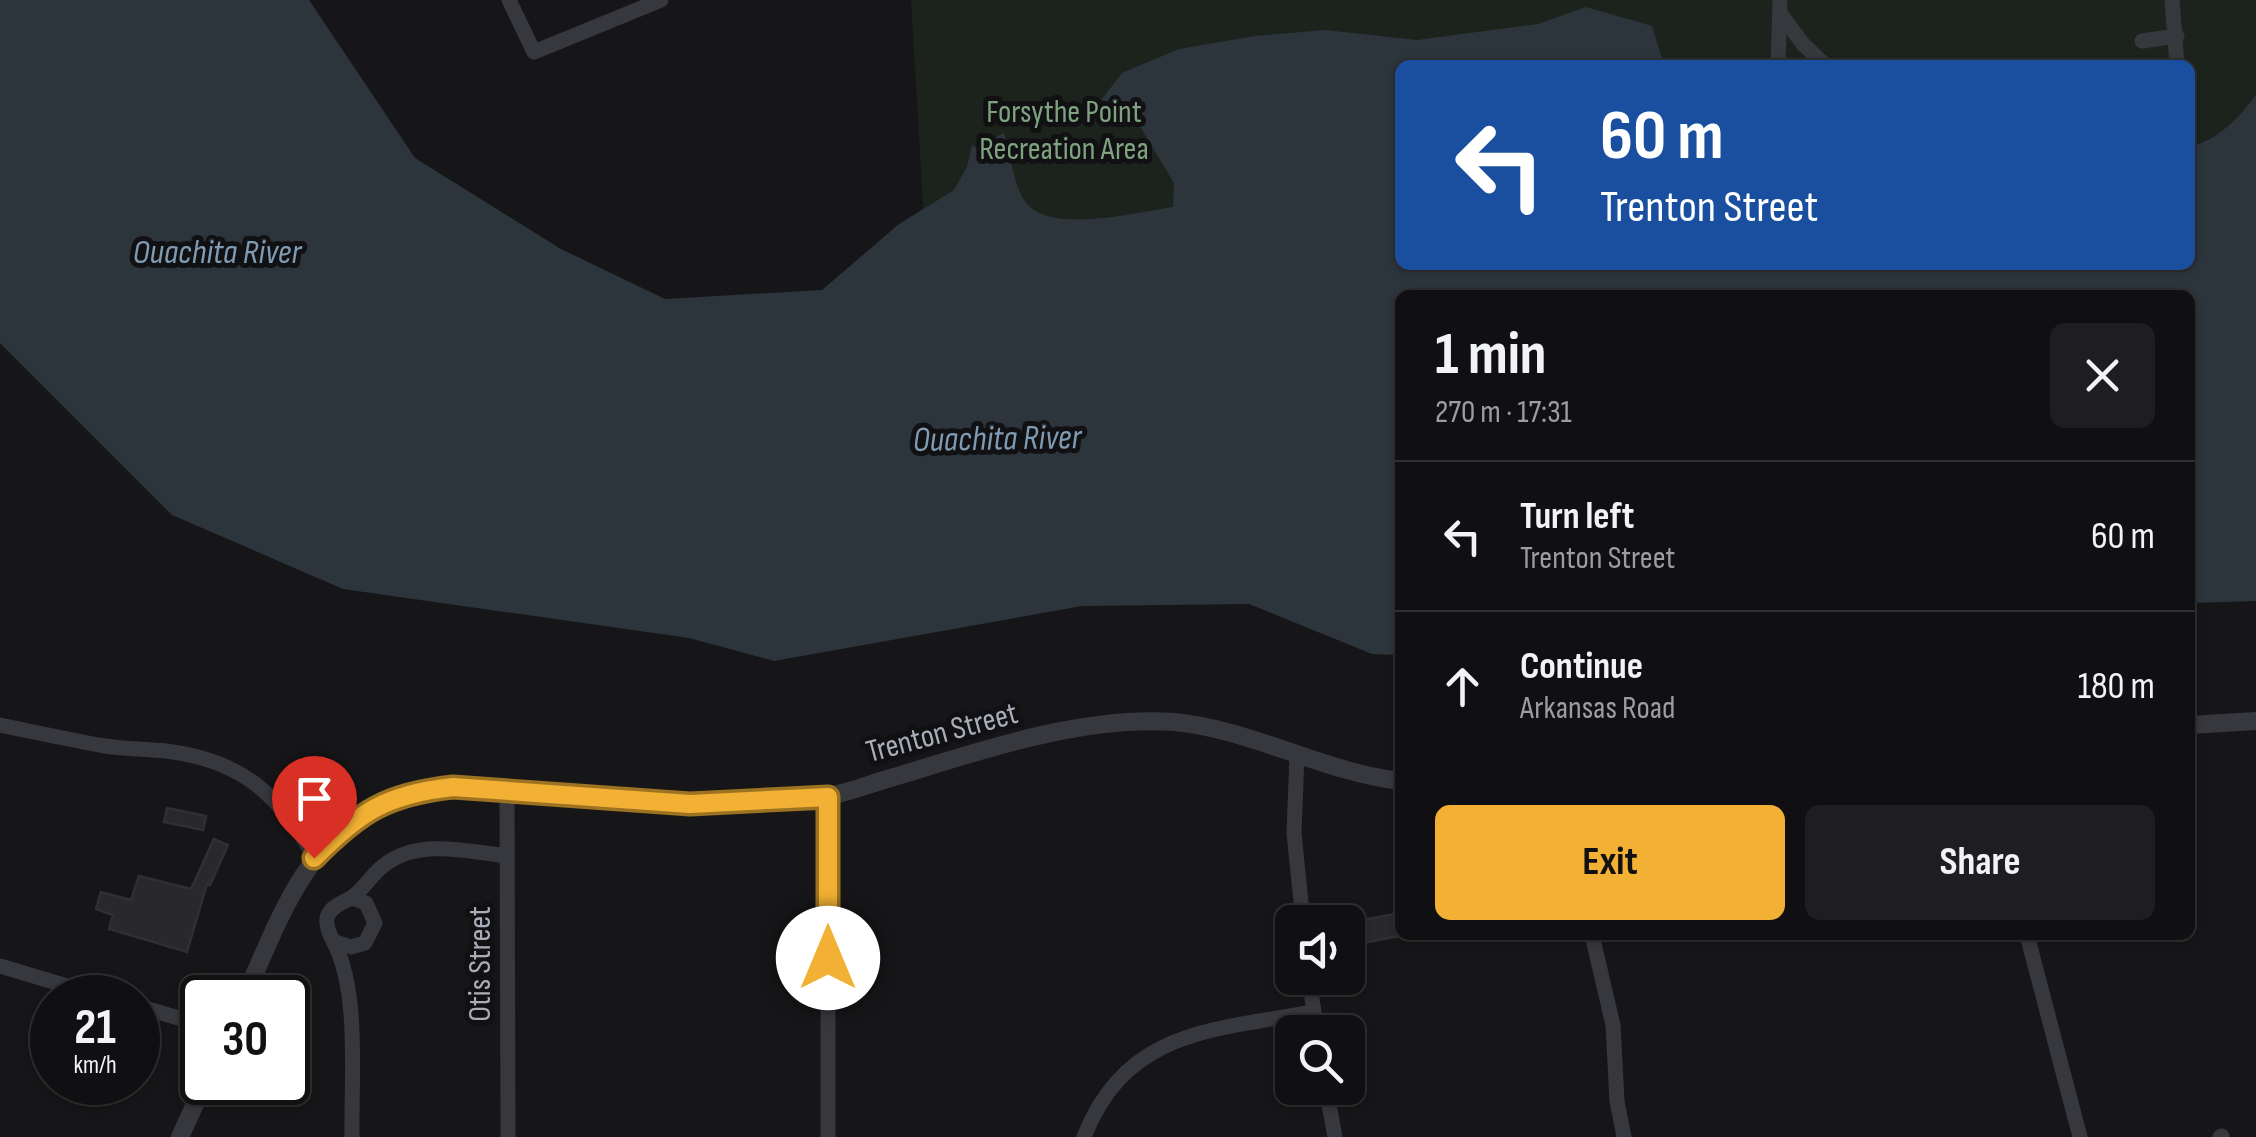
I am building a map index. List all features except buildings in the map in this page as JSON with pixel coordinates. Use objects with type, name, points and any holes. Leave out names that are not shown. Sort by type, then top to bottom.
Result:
[{"type":"street","points":[[509,0],[534,52],[661,0]]},
{"type":"street","points":[[2172,0],[2178,60]]},
{"type":"street","points":[[1778,60],[1780,6]]},
{"type":"street","points":[[1780,6],[1820,60]]},
{"type":"street","points":[[2142,40],[2177,36]]},
{"type":"street","points":[[2195,725],[2256,721]]},
{"type":"street","name":"Trenton Street","points":[[255,975],[296,886],[314,858],[348,824],[376,807],[414,792],[453,787],[690,804],[828,797],[1001,746],[1130,722],[1174,722],[1217,730],[1395,780]]},
{"type":"street","points":[[0,724],[216,762],[268,792],[294,821],[314,858]]},
{"type":"street","points":[[1297,755],[1294,833],[1302,905]]},
{"type":"street","name":"Otis Street","points":[[506,791],[508,1137]]},
{"type":"street","points":[[828,797],[828,1137]]},
{"type":"street","points":[[352,1137],[350,988],[343,961],[327,928],[328,914],[338,902],[352,898],[388,862],[416,850],[453,849],[507,856]]},
{"type":"street","points":[[333,940],[343,946],[358,946],[366,943],[374,930],[371,908],[352,898]]},
{"type":"street","points":[[1593,940],[1613,1025],[1617,1101],[1624,1137]]},
{"type":"street","points":[[2028,940],[2080,1137]]},
{"type":"street","points":[[0,966],[30,975]]},
{"type":"street","points":[[1312,995],[1314,1015]]},
{"type":"street","points":[[1084,1137],[1093,1114],[1118,1078],[1148,1054],[1182,1036],[1313,1012]]},
{"type":"street","points":[[180,1137],[194,1105]]},
{"type":"street","points":[[1329,1105],[1335,1137]]},
{"type":"green space","name":"Forsythe Point Recreation Area","points":[[911,0],[2256,0],[2256,116],[2195,152],[2195,60],[1395,60],[1395,237],[927,271]]},
{"type":"water","name":"Ouachita River","points":[[0,0],[309,0],[415,158],[561,249],[665,299],[822,290],[899,224],[954,190],[967,167],[972,145],[980,150],[986,148],[990,140],[1004,133],[1020,193],[1035,211],[1052,217],[1094,219],[1173,207],[1174,183],[1141,128],[1102,99],[1122,73],[1179,49],[1255,36],[1325,30],[1417,40],[1538,24],[1586,7],[1652,26],[1662,60],[1395,60],[1395,270],[2195,270],[2195,145],[2227,127],[2256,95],[2256,601],[2195,603],[2195,290],[1395,290],[1395,655],[1372,654],[1249,604],[1082,606],[774,661],[689,638],[343,589],[172,515],[0,343]]},
{"type":"route","points":[[314,858],[348,824],[376,807],[414,792],[453,787],[604,801],[690,804],[828,797],[828,958]]}]
